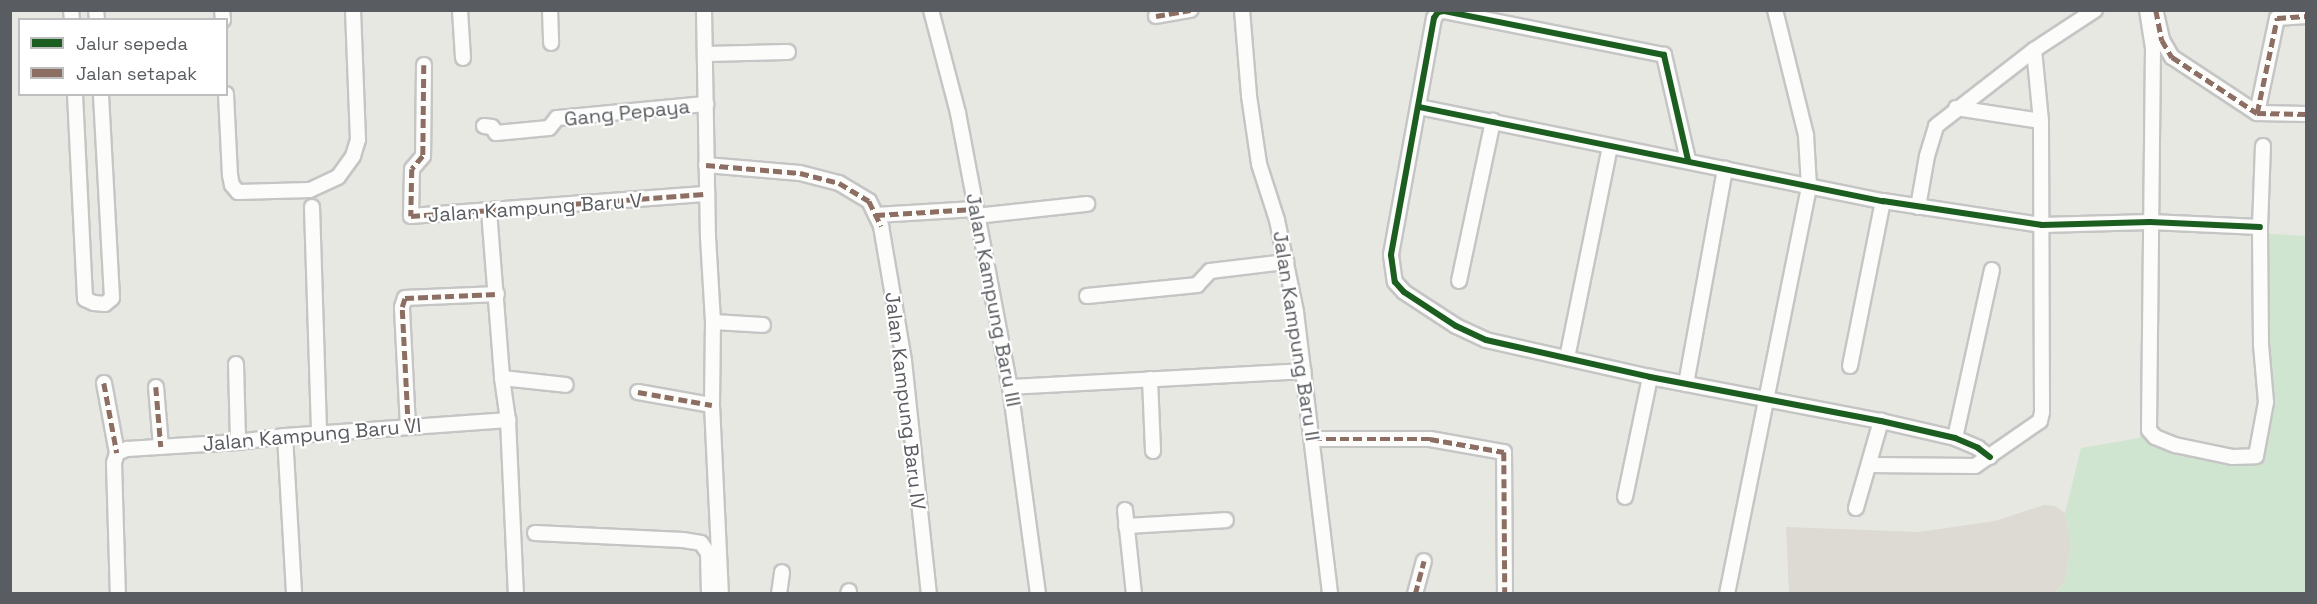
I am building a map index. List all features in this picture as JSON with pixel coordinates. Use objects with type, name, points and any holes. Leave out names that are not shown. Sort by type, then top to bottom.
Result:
[{"type":"street","points":[[226,96],[230,175],[232,185],[238,192],[309,190],[338,177],[353,156],[358,140],[353,10]]},
{"type":"street","points":[[460,10],[463,58]]},
{"type":"street","points":[[550,10],[551,43]]},
{"type":"street","points":[[704,10],[706,165],[713,322],[712,405],[721,594]]},
{"type":"street","name":"Jalan Kampung Baru III","points":[[931,10],[958,113],[1010,387],[1038,594]]},
{"type":"street","points":[[1156,16],[1190,10]]},
{"type":"street","name":"Jalan Kampung Baru II","points":[[1242,10],[1248,96],[1258,164],[1278,220],[1304,371],[1330,594]]},
{"type":"street","points":[[1727,594],[1809,186],[1806,135],[1775,10]]},
{"type":"street","points":[[1917,207],[1927,156],[1936,126],[1956,108],[2034,51],[2095,10]]},
{"type":"street","points":[[2147,10],[2153,47],[2149,430],[2155,437],[2175,445],[2232,457],[2256,456],[2266,402],[2261,345],[2260,227],[2263,146]]},
{"type":"street","points":[[2156,10],[2162,40],[2172,57],[2257,113],[2307,114]]},
{"type":"street","points":[[1688,160],[1664,55],[1444,11],[1438,12],[1434,18],[1391,255],[1395,282],[1404,292],[1430,309],[1486,340],[1650,377],[1881,421],[1955,438],[1978,448],[1990,458]]},
{"type":"street","points":[[2257,113],[2277,18],[2307,16]]},
{"type":"street","points":[[1870,465],[1965,468],[1975,466],[2037,424],[2042,412],[2041,121],[2034,51]]},
{"type":"street","points":[[705,54],[788,52]]},
{"type":"street","name":"Jalan Kampung Baru V","points":[[424,65],[423,156],[412,169],[410,214],[417,217],[707,194]]},
{"type":"street","points":[[75,96],[85,299],[105,304],[112,298],[101,96]]},
{"type":"street","name":"Gang Pepaya","points":[[484,126],[492,127],[496,133],[549,128],[557,118],[706,104]]},
{"type":"street","points":[[1419,107],[1493,120],[1883,201],[2042,225],[2150,222],[2260,227]]},
{"type":"street","points":[[1956,108],[2041,121]]},
{"type":"street","points":[[1459,281],[1493,120]]},
{"type":"street","points":[[1567,358],[1610,146]]},
{"type":"street","points":[[706,165],[800,173],[839,183],[869,201],[876,215],[976,212],[1087,204]]},
{"type":"street","points":[[1686,384],[1725,169]]},
{"type":"street","points":[[1850,366],[1883,201]]},
{"type":"street","points":[[312,207],[319,434]]},
{"type":"street","points":[[489,211],[502,378],[508,420],[516,594]]},
{"type":"street","name":"Jalan Kampung Baru IV","points":[[876,215],[904,362],[929,594]]},
{"type":"street","points":[[1087,296],[1197,285],[1210,271],[1286,262]]},
{"type":"street","points":[[1955,438],[1992,270]]},
{"type":"street","points":[[408,427],[402,306],[405,298],[497,294]]},
{"type":"street","points":[[713,322],[763,325]]},
{"type":"street","points":[[236,364],[238,442]]},
{"type":"street","points":[[1010,387],[1304,371]]},
{"type":"street","points":[[1625,497],[1650,377]]},
{"type":"street","points":[[502,378],[566,385]]},
{"type":"street","points":[[1150,379],[1153,451]]},
{"type":"street","points":[[104,383],[117,453],[114,463],[118,594]]},
{"type":"street","points":[[156,387],[160,447]]},
{"type":"street","points":[[638,392],[712,405]]},
{"type":"street","name":"Jalan Kampung Baru VI","points":[[117,453],[127,449],[508,420]]},
{"type":"street","points":[[1856,508],[1881,421]]},
{"type":"street","points":[[285,436],[294,594]]},
{"type":"street","points":[[1313,439],[1430,439],[1504,452],[1505,594]]},
{"type":"street","points":[[1125,510],[1134,594]]},
{"type":"street","points":[[1126,526],[1226,520]]},
{"type":"street","points":[[535,533],[684,540],[701,543],[708,553],[709,594]]},
{"type":"street","points":[[1415,594],[1424,561]]},
{"type":"street","points":[[1731,571],[1733,594]]},
{"type":"street","points":[[779,594],[782,572]]},
{"type":"shaded area","points":[[2044,505],[2055,506],[2065,513],[2071,545],[2065,582],[2055,593],[1789,593],[1786,527],[1919,532],[1995,521]]},
{"type":"green space","points":[[2260,233],[2306,236],[2306,593],[2055,594],[2065,582],[2071,545],[2065,513],[2081,448],[2139,438],[2149,430],[2154,436],[2257,456],[2263,425]]},
{"type":"marked path","points":[[1156,16],[1190,10]]},
{"type":"marked path","points":[[2156,10],[2162,40],[2172,57],[2257,113],[2277,18],[2306,16]]},
{"type":"marked path","points":[[424,65],[423,156],[412,169],[411,216],[707,194]]},
{"type":"marked path","points":[[2257,113],[2306,114]]},
{"type":"marked path","points":[[706,165],[800,173],[839,183],[869,201],[881,226]]},
{"type":"marked path","points":[[876,215],[975,209]]},
{"type":"marked path","points":[[408,427],[402,307],[405,298],[497,294]]},
{"type":"marked path","points":[[104,383],[117,453]]},
{"type":"marked path","points":[[156,387],[161,447]]},
{"type":"marked path","points":[[638,392],[712,405]]},
{"type":"marked path","points":[[1313,439],[1430,439],[1504,452],[1505,594]]},
{"type":"marked path","points":[[1415,594],[1424,561]]},
{"type":"cycle path","points":[[1688,160],[1664,55],[1444,11],[1438,12],[1434,18],[1391,255],[1395,282],[1404,292],[1456,326],[1486,340],[1650,377],[1881,421],[1955,438],[1978,448],[1990,457]]},
{"type":"cycle path","points":[[1419,107],[1883,201],[2042,225],[2150,222],[2260,227]]}]
